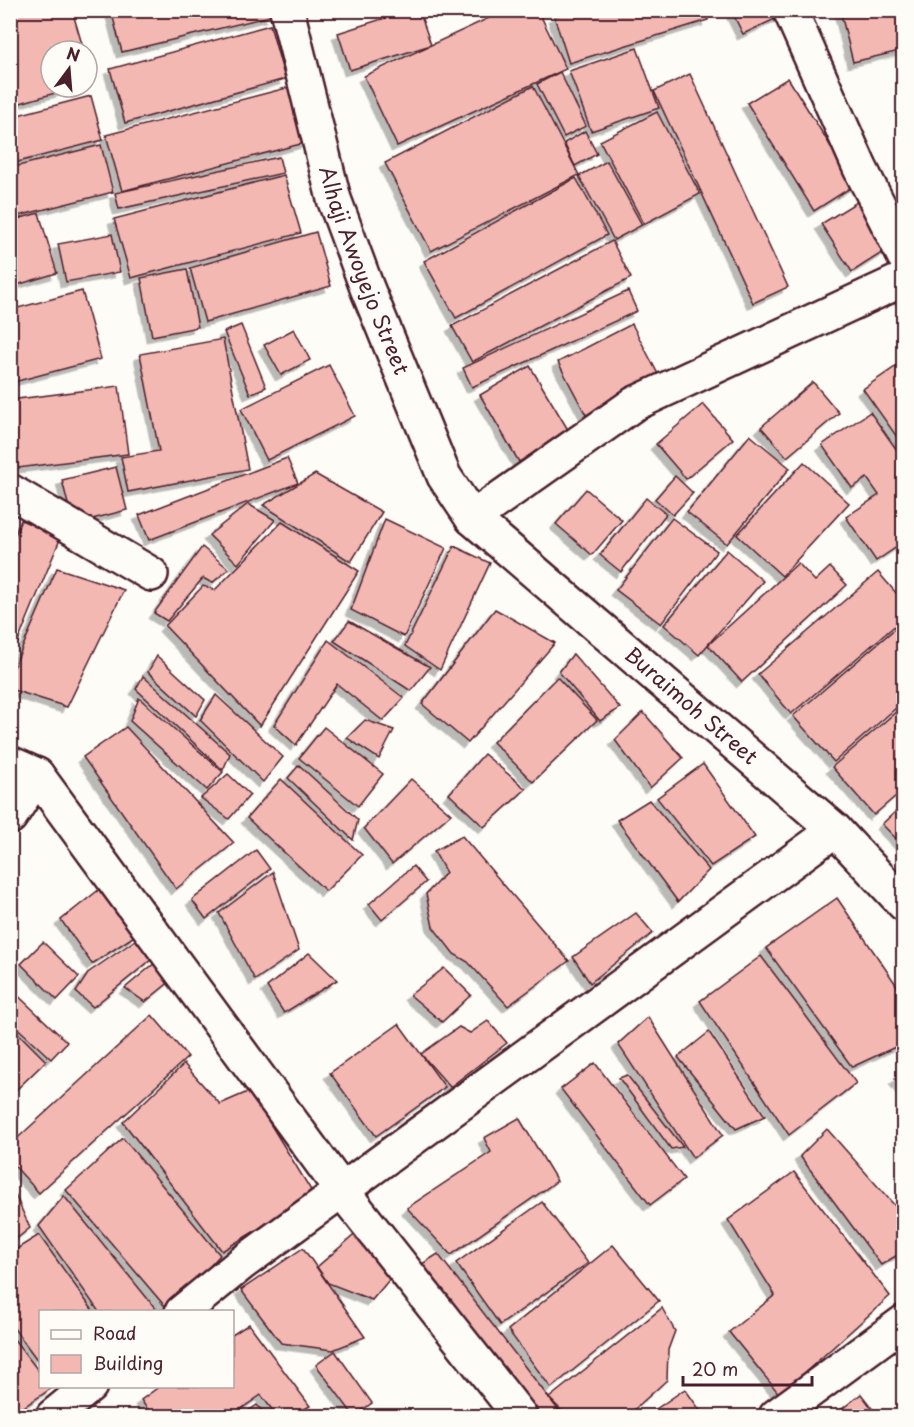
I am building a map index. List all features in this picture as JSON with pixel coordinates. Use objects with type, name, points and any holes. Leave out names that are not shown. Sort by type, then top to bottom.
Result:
[{"type":"street","name":"Alhaji Awoyejo Street","points":[[287,10],[334,199],[371,299],[444,476],[472,518]]},
{"type":"street","points":[[790,10],[860,168],[903,256]]},
{"type":"street","points":[[472,518],[634,404],[903,279]]},
{"type":"street","points":[[10,491],[150,574]]},
{"type":"street","name":"Buraimoh Street","points":[[472,518],[835,830],[903,904]]},
{"type":"street","points":[[10,817],[24,769]]},
{"type":"street","points":[[24,769],[343,1192],[520,1416]]},
{"type":"street","points":[[183,1310],[241,1264],[343,1192],[835,830]]},
{"type":"street","points":[[776,1416],[903,1322]]},
{"type":"street","points":[[53,1416],[88,1388]]},
{"type":"building","points":[[10,10],[72,10],[80,39],[39,39],[39,98],[10,106]]},
{"type":"building","points":[[111,10],[270,10],[271,16],[122,52]]},
{"type":"building","points":[[410,10],[419,10],[431,45],[350,70],[338,33]]},
{"type":"building","points":[[506,10],[538,10],[566,69],[397,146],[364,76]]},
{"type":"building","points":[[572,10],[705,10],[708,20],[569,63],[554,16]]},
{"type":"building","points":[[731,10],[789,10],[790,12],[743,34]]},
{"type":"building","points":[[840,10],[904,10],[904,50],[853,62]]},
{"type":"building","points":[[270,25],[285,79],[125,123],[110,69]]},
{"type":"building","points":[[637,48],[659,108],[591,131],[569,71]]},
{"type":"building","points":[[560,72],[586,126],[564,137],[537,84]]},
{"type":"building","points":[[690,74],[788,287],[753,303],[654,91]]},
{"type":"building","points":[[788,78],[855,185],[814,211],[747,103]]},
{"type":"building","points":[[298,85],[312,141],[122,191],[106,135]]},
{"type":"building","points":[[533,86],[579,175],[431,251],[385,163]]},
{"type":"building","points":[[79,99],[92,99],[103,140],[10,164],[10,117]]},
{"type":"building","points":[[657,112],[700,194],[644,224],[600,141]]},
{"type":"building","points":[[585,131],[597,154],[575,166],[564,143]]},
{"type":"building","points":[[101,145],[113,192],[10,218],[10,168]]},
{"type":"building","points":[[279,157],[283,173],[119,209],[115,193]]},
{"type":"building","points":[[607,161],[642,225],[614,240],[579,176]]},
{"type":"building","points":[[284,175],[301,233],[131,278],[114,219]]},
{"type":"building","points":[[576,178],[607,235],[456,318],[424,261]]},
{"type":"building","points":[[860,200],[891,247],[852,272],[821,224]]},
{"type":"building","points":[[39,213],[57,273],[10,287],[10,221]]},
{"type":"building","points":[[316,232],[331,286],[205,322],[190,268]]},
{"type":"building","points":[[112,234],[120,272],[66,282],[58,244]]},
{"type":"building","points":[[612,241],[631,278],[472,362],[452,326]]},
{"type":"building","points":[[187,269],[198,327],[152,336],[141,278]]},
{"type":"building","points":[[82,291],[101,359],[10,383],[10,310]]},
{"type":"building","points":[[628,291],[637,311],[472,387],[463,368]]},
{"type":"building","points":[[632,324],[660,378],[586,415],[558,362]]},
{"type":"building","points":[[241,325],[266,387],[250,394],[224,332]]},
{"type":"building","points":[[294,329],[310,360],[281,375],[264,345]]},
{"type":"building","points":[[223,339],[248,469],[128,492],[121,457],[159,451],[140,354]]},
{"type":"building","points":[[904,361],[904,447],[863,389]]},
{"type":"building","points":[[329,365],[355,416],[267,460],[241,409]]},
{"type":"building","points":[[530,366],[570,433],[519,462],[480,395]]},
{"type":"building","points":[[813,382],[839,413],[787,457],[761,427]]},
{"type":"building","points":[[119,386],[128,454],[18,468],[10,400]]},
{"type":"building","points":[[703,404],[733,439],[686,479],[656,444]]},
{"type":"building","points":[[870,412],[904,460],[904,542],[876,561],[846,517],[879,495],[867,478],[852,488],[822,445]]},
{"type":"building","points":[[750,435],[790,468],[727,544],[687,512]]},
{"type":"building","points":[[287,458],[298,483],[149,540],[139,515]]},
{"type":"building","points":[[804,462],[849,503],[782,576],[737,535]]},
{"type":"building","points":[[116,467],[127,510],[73,524],[62,480]]},
{"type":"building","points":[[315,474],[382,512],[351,562],[263,505]]},
{"type":"building","points":[[675,476],[693,493],[673,515],[655,499]]},
{"type":"building","points":[[586,489],[622,520],[592,555],[556,524]]},
{"type":"building","points":[[646,498],[666,514],[621,572],[600,555]]},
{"type":"building","points":[[248,504],[275,520],[238,564],[209,535]]},
{"type":"building","points":[[672,518],[717,551],[661,624],[616,590]]},
{"type":"building","points":[[385,519],[446,548],[404,637],[351,610]]},
{"type":"building","points":[[21,520],[61,537],[10,661],[10,547]]},
{"type":"building","points":[[282,522],[359,571],[260,726],[165,626],[203,586],[215,590]]},
{"type":"building","points":[[454,546],[490,563],[440,670],[405,646]]},
{"type":"building","points":[[202,547],[229,569],[212,583],[203,578],[167,621],[154,613]]},
{"type":"building","points":[[727,550],[763,581],[699,655],[664,625]]},
{"type":"building","points":[[798,563],[815,581],[830,567],[847,585],[742,682],[708,645]]},
{"type":"building","points":[[57,568],[124,590],[67,707],[10,689],[10,676]]},
{"type":"building","points":[[878,572],[904,602],[904,618],[791,714],[758,674]]},
{"type":"building","points":[[495,609],[555,643],[468,743],[422,704]]},
{"type":"building","points":[[349,621],[430,667],[411,691],[334,641]]},
{"type":"building","points":[[904,621],[904,701],[834,762],[793,716]]},
{"type":"building","points":[[328,640],[404,698],[383,721],[337,684],[296,745],[274,725]]},
{"type":"building","points":[[573,654],[620,708],[600,721],[559,672]]},
{"type":"building","points":[[157,656],[205,700],[196,716],[148,672]]},
{"type":"building","points":[[143,676],[230,754],[223,770],[136,689]]},
{"type":"building","points":[[557,677],[597,720],[533,782],[493,742]]},
{"type":"building","points":[[216,695],[283,757],[263,782],[200,720]]},
{"type":"building","points":[[139,698],[223,772],[207,790],[130,721]]},
{"type":"building","points":[[904,705],[904,789],[874,815],[832,767]]},
{"type":"building","points":[[643,712],[683,758],[650,788],[615,740]]},
{"type":"building","points":[[365,720],[394,730],[379,759],[347,738]]},
{"type":"building","points":[[126,727],[234,843],[176,889],[83,757]]},
{"type":"building","points":[[324,727],[383,774],[358,806],[299,758]]},
{"type":"building","points":[[484,754],[526,789],[484,827],[449,794]]},
{"type":"building","points":[[703,764],[755,837],[711,866],[657,798]]},
{"type":"building","points":[[299,765],[358,820],[353,840],[288,778]]},
{"type":"building","points":[[228,774],[250,795],[229,819],[201,798]]},
{"type":"building","points":[[281,779],[362,855],[326,891],[247,818]]},
{"type":"building","points":[[411,779],[451,814],[392,864],[364,828]]},
{"type":"building","points":[[649,800],[709,870],[678,902],[617,820]]},
{"type":"building","points":[[904,804],[904,847],[882,824]]},
{"type":"building","points":[[462,836],[569,961],[508,1006],[468,962],[454,954],[433,927],[426,894],[446,873],[434,851]]},
{"type":"building","points":[[256,850],[270,869],[206,919],[192,900]]},
{"type":"building","points":[[413,866],[426,882],[382,920],[369,904]]},
{"type":"building","points":[[273,872],[299,950],[255,980],[219,913]]},
{"type":"building","points":[[101,888],[136,935],[92,964],[61,920]]},
{"type":"building","points":[[837,898],[904,996],[904,1043],[852,1067],[766,948]]},
{"type":"building","points":[[636,913],[653,933],[590,983],[573,957]]},
{"type":"building","points":[[137,939],[152,959],[93,1007],[76,992],[89,972]]},
{"type":"building","points":[[43,942],[79,977],[57,1000],[21,964]]},
{"type":"building","points":[[309,953],[337,980],[284,1013],[267,987]]},
{"type":"building","points":[[761,956],[856,1083],[789,1135],[700,1001]]},
{"type":"building","points":[[156,962],[172,980],[145,1002],[125,988]]},
{"type":"building","points":[[444,968],[471,995],[442,1022],[410,995]]},
{"type":"building","points":[[10,988],[67,1042],[51,1059],[10,1021]]},
{"type":"building","points":[[152,1015],[188,1057],[39,1193],[10,1161],[10,1145]]},
{"type":"building","points":[[648,1017],[723,1135],[693,1158],[618,1044]]},
{"type":"building","points":[[488,1021],[507,1043],[450,1087],[421,1054],[459,1027],[470,1033]]},
{"type":"building","points":[[399,1024],[445,1087],[376,1136],[330,1073]]},
{"type":"building","points":[[10,1025],[46,1061],[15,1091],[10,1086]]},
{"type":"building","points":[[709,1032],[765,1116],[736,1129],[678,1057]]},
{"type":"building","points":[[595,1063],[684,1179],[650,1205],[561,1089]]},
{"type":"building","points":[[184,1064],[220,1104],[250,1091],[314,1195],[222,1251],[123,1122]]},
{"type":"building","points":[[904,1074],[904,1091],[895,1079]]},
{"type":"building","points":[[627,1075],[683,1147],[671,1149],[619,1078]]},
{"type":"building","points":[[519,1118],[557,1181],[451,1255],[407,1208],[491,1152],[484,1138]]},
{"type":"building","points":[[827,1129],[904,1216],[904,1251],[881,1265],[800,1156]]},
{"type":"building","points":[[123,1138],[220,1255],[168,1310],[66,1190]]},
{"type":"building","points":[[794,1172],[890,1296],[780,1395],[729,1332],[775,1295],[728,1220]]},
{"type":"building","points":[[13,1190],[30,1228],[10,1244],[10,1192]]},
{"type":"building","points":[[64,1196],[156,1309],[98,1310],[39,1226]]},
{"type":"building","points":[[542,1202],[588,1263],[500,1325],[456,1263]]},
{"type":"building","points":[[360,1230],[395,1273],[372,1300],[328,1283],[317,1267]]},
{"type":"building","points":[[39,1235],[93,1310],[39,1310],[38,1361],[10,1323],[10,1253]]},
{"type":"building","points":[[613,1245],[659,1301],[551,1388],[508,1330]]},
{"type":"building","points":[[303,1248],[365,1337],[333,1350],[281,1343],[241,1290]]},
{"type":"building","points":[[438,1254],[563,1416],[525,1416],[414,1269]]},
{"type":"building","points":[[662,1308],[675,1331],[668,1350],[667,1380],[627,1416],[567,1416],[549,1398]]},
{"type":"building","points":[[249,1324],[310,1406],[292,1416],[277,1416],[261,1395],[231,1416],[152,1416],[141,1400],[157,1388],[234,1388],[234,1334]]},
{"type":"building","points":[[10,1334],[39,1372],[39,1388],[52,1388],[10,1416]]},
{"type":"building","points":[[335,1351],[372,1403],[354,1416],[316,1365]]},
{"type":"building","points":[[685,1389],[704,1416],[646,1416]]},
{"type":"building","points":[[861,1394],[878,1416],[833,1416]]},
{"type":"building","points":[[257,1405],[267,1416],[241,1416]]}]
